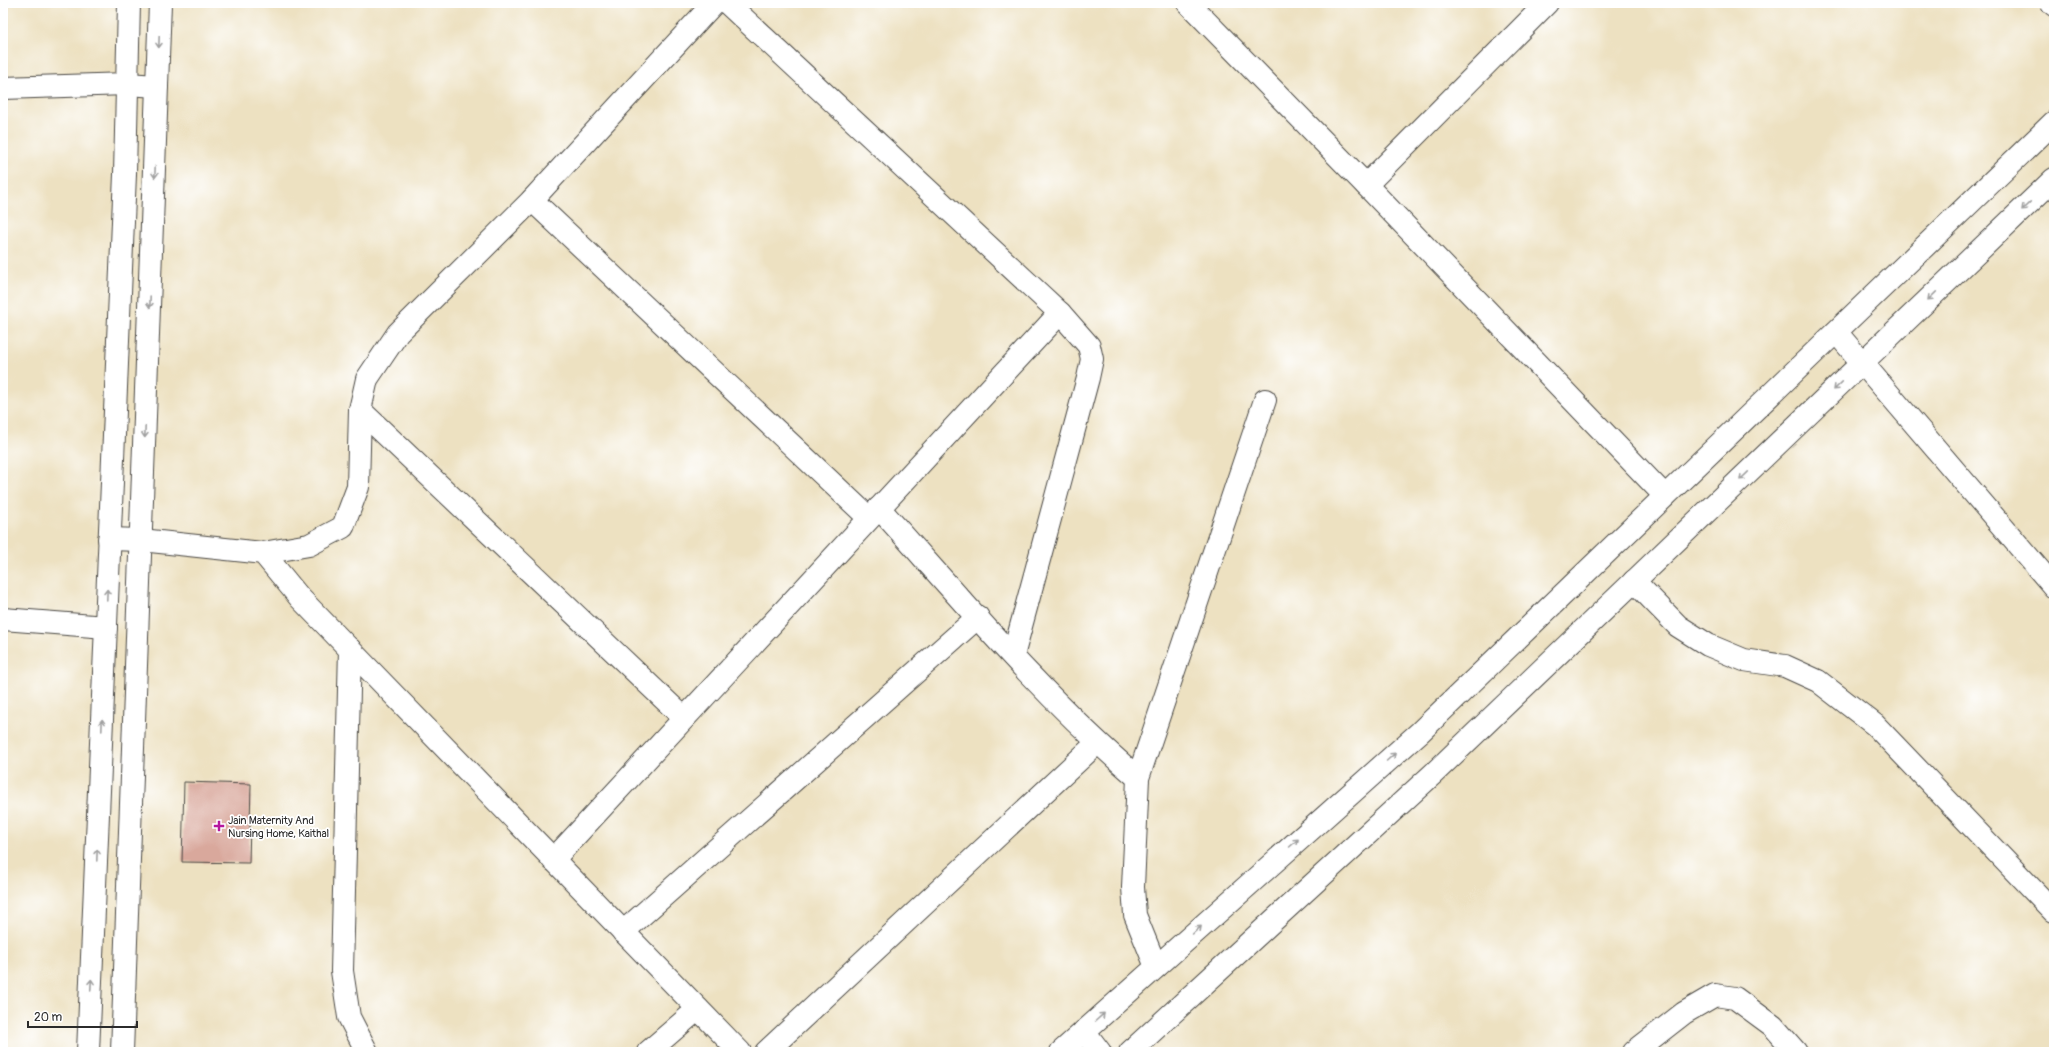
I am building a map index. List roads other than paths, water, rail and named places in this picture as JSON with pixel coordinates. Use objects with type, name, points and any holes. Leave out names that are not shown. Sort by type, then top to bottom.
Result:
[{"type":"street","points":[[88,1052],[106,626],[129,3]]},
{"type":"street","points":[[122,1052],[160,3]]},
{"type":"street","points":[[109,540],[141,540],[262,553],[309,545],[343,528],[358,487],[360,410],[367,380],[398,333],[532,200],[714,3]]},
{"type":"street","points":[[727,3],[1060,313],[1089,346],[1092,360],[1013,656]]},
{"type":"street","points":[[1188,3],[1366,185],[1665,496]]},
{"type":"street","points":[[1366,185],[1548,3]]},
{"type":"street","points":[[3,88],[127,84],[157,86]]},
{"type":"street","points":[[1061,1052],[1420,732],[2054,122]]},
{"type":"street","points":[[1130,1052],[1434,773],[2054,179]]},
{"type":"street","points":[[532,200],[874,513],[978,617],[1013,656],[1097,743],[1138,778]]},
{"type":"street","points":[[553,860],[1060,313]]},
{"type":"street","points":[[1836,332],[2053,582]]},
{"type":"street","points":[[1156,967],[1135,915],[1133,886],[1138,778],[1265,400]]},
{"type":"street","points":[[360,410],[684,718]]},
{"type":"street","points":[[262,553],[300,598],[740,1052]]},
{"type":"street","points":[[1634,581],[1678,626],[1708,644],[1744,660],[1785,666],[1818,681],[1870,721],[2054,912]]},
{"type":"street","points":[[623,932],[978,617]]},
{"type":"street","points":[[3,619],[106,626]]},
{"type":"street","points":[[350,649],[342,971],[349,1017],[367,1052]]},
{"type":"street","points":[[766,1052],[1097,743]]},
{"type":"street","points":[[1634,1052],[1684,1013],[1715,995],[1735,998],[1773,1026],[1796,1052]]},
{"type":"street","points":[[648,1052],[698,1009]]},
{"type":"street","points":[[1084,1031],[1100,1052]]},
{"type":"place","name":"Jain Maternity And Nursing Home, Kaithal","points":[[219,826]]}]
